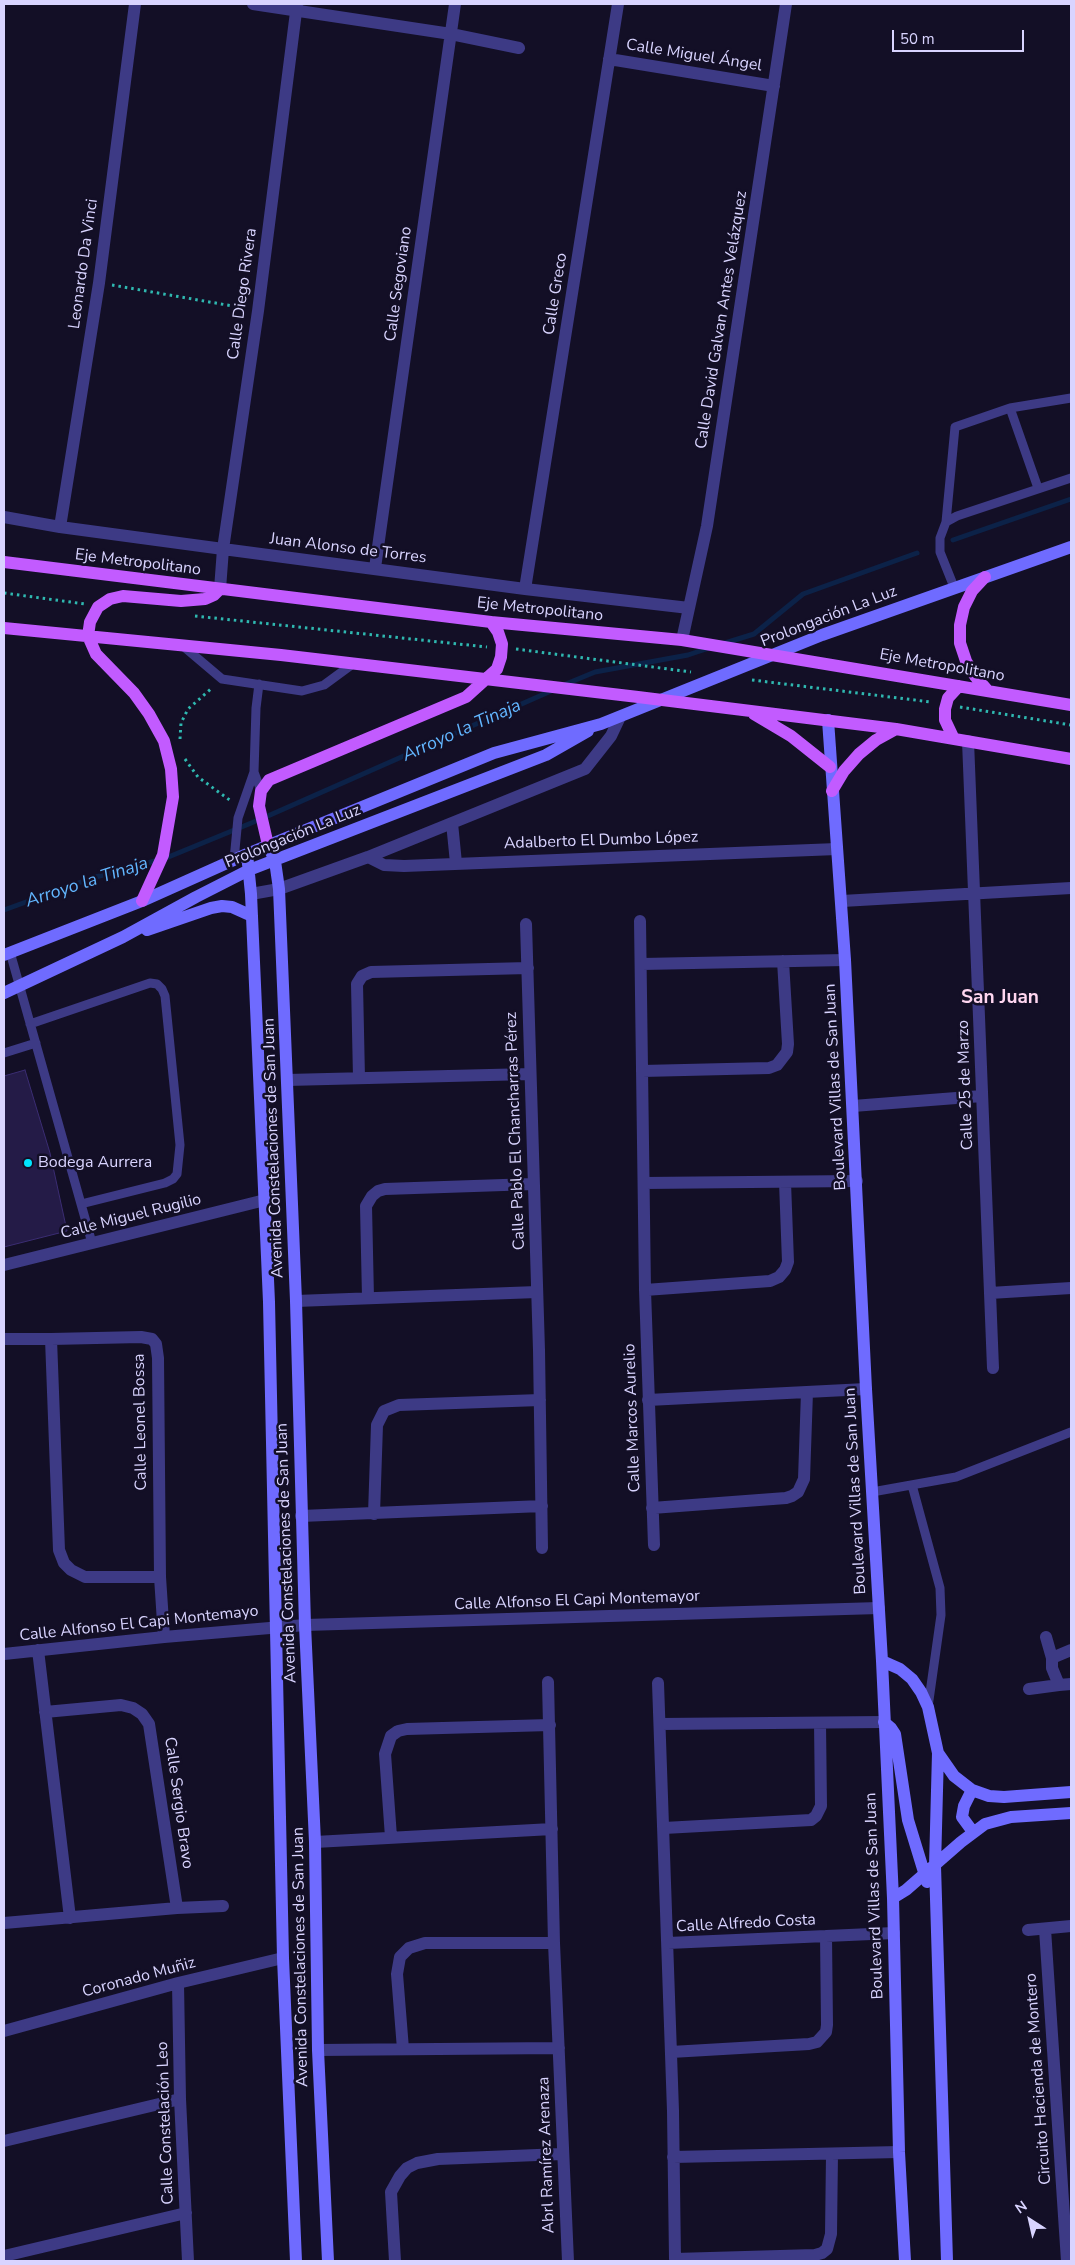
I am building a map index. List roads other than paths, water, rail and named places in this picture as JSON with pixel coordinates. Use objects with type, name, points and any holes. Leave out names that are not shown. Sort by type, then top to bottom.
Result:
[{"type":"main road","name":"Eje Metropolitano","points":[[4,562],[491,622],[682,640],[776,654],[1071,705]]},
{"type":"main road","points":[[985,578],[972,591],[964,607],[960,625],[960,643],[966,660],[988,691]]},
{"type":"main road","points":[[142,901],[155,876],[166,839],[173,797],[171,769],[164,741],[149,714],[134,693],[96,654],[88,636],[90,622],[98,607],[110,599],[124,596],[181,601],[214,596],[220,589]]},
{"type":"main road","points":[[266,839],[259,806],[261,791],[269,780],[466,697],[488,679],[496,669],[501,657],[502,648],[498,632],[491,622]]},
{"type":"main road","points":[[4,628],[354,663],[660,699],[896,729],[1071,759]]},
{"type":"main road","points":[[954,739],[945,720],[946,704],[948,698],[959,686]]},
{"type":"main road","points":[[748,710],[791,736],[830,767]]},
{"type":"main road","points":[[832,790],[844,771],[859,754],[876,740],[896,729]]},
{"type":"street","name":"Leonardo Da Vinci","points":[[60,527],[99,282],[135,4]]},
{"type":"street","points":[[253,4],[296,7],[519,48]]},
{"type":"street","name":"Calle Segoviano","points":[[375,568],[456,4]]},
{"type":"street","name":"Calle Greco","points":[[525,589],[618,4]]},
{"type":"street","name":"Calle David Galvan Antes Velázquez","points":[[682,640],[707,526],[786,4]]},
{"type":"street","name":"Calle Diego Rivera","points":[[220,589],[223,550],[258,311],[296,7]]},
{"type":"street","name":"Calle Miguel Ángel","points":[[609,58],[774,86]]},
{"type":"street","name":"Juan Alonso de Torres","points":[[4,517],[60,527],[223,550],[689,608]]},
{"type":"street","name":"Prolongación La Luz","points":[[7,953],[142,901],[238,855],[266,839],[494,753],[601,724],[822,635],[1071,547]]},
{"type":"street","points":[[252,894],[279,889],[368,857],[585,768],[611,736],[620,717]]},
{"type":"street","name":"Boulevard Villas de San Juan","points":[[828,720],[830,767],[846,960],[866,1389],[882,1661],[893,1898],[899,2152],[905,2261]]},
{"type":"street","name":"Prolongación La Luz","points":[[4,993],[123,937],[249,870],[546,755],[601,724]]},
{"type":"street","name":"Calle 25 de Marzo","points":[[968,741],[993,1368]]},
{"type":"street","points":[[452,823],[456,863]]},
{"type":"street","name":"Avenida Constelaciones de San Juan","points":[[266,839],[275,861],[279,889],[296,1301],[305,1625],[315,1842],[318,2050],[328,2261]]},
{"type":"street","name":"Adalberto El Dumbo López","points":[[368,857],[384,865],[404,866],[837,848]]},
{"type":"street","name":"Avenida Constelaciones de San Juan","points":[[238,855],[249,870],[252,894],[265,1200],[277,1627],[283,1958],[296,2261]]},
{"type":"street","points":[[842,901],[974,892],[1071,888]]},
{"type":"street","points":[[123,937],[211,908],[232,907],[252,916]]},
{"type":"street","name":"Calle Marcos Aurelio","points":[[640,921],[645,1290],[654,1545]]},
{"type":"street","name":"Calle Pablo El Chancharras Pérez","points":[[526,924],[539,1350],[542,1548]]},
{"type":"street","points":[[642,964],[846,960]]},
{"type":"street","points":[[642,1071],[768,1068],[777,1065],[787,1052],[788,1044],[783,961]]},
{"type":"street","points":[[359,1078],[357,984],[362,976],[371,972],[528,968]]},
{"type":"street","points":[[287,1080],[530,1074]]},
{"type":"street","points":[[853,1106],[982,1096]]},
{"type":"street","points":[[644,1183],[857,1181]]},
{"type":"street","points":[[645,1290],[770,1281],[779,1277],[785,1270],[788,1262],[785,1182]]},
{"type":"street","points":[[368,1298],[366,1206],[372,1196],[385,1189],[533,1184]]},
{"type":"street","name":"Calle Miguel Rugilio","points":[[4,1265],[265,1200]]},
{"type":"street","points":[[990,1293],[1071,1288]]},
{"type":"street","points":[[296,1301],[537,1292]]},
{"type":"street","name":"Calle Leonel Bossa","points":[[4,1338],[51,1340],[141,1337],[152,1339],[156,1344],[158,1358],[160,1577],[164,1637]]},
{"type":"street","points":[[51,1340],[59,1550],[64,1563],[71,1570],[86,1577],[160,1577]]},
{"type":"street","points":[[648,1400],[866,1389]]},
{"type":"street","points":[[652,1508],[792,1496],[802,1485],[804,1478],[807,1392]]},
{"type":"street","points":[[374,1514],[376,1425],[384,1410],[399,1405],[540,1400]]},
{"type":"street","points":[[301,1516],[542,1506]]},
{"type":"street","name":"Calle Alfonso El Capi Montemayor","points":[[277,1627],[879,1608]]},
{"type":"street","name":"Calle Alfonso El Capi Montemayo","points":[[4,1654],[277,1627]]},
{"type":"street","points":[[1046,1637],[1052,1658],[1053,1676],[1065,1684]]},
{"type":"street","points":[[38,1650],[70,1918]]},
{"type":"street","points":[[1052,1658],[1071,1650]]},
{"type":"street","points":[[882,1661],[900,1669],[912,1679],[928,1707],[938,1753],[934,1866],[947,2261]]},
{"type":"street","name":"Abrl Ramírez Arenaza","points":[[548,1682],[554,1943],[568,2261]]},
{"type":"street","name":"Calle Alfredo Costa","points":[[658,1683],[668,1943],[675,2260],[815,2255],[822,2253],[830,2241],[831,2234],[832,2154]]},
{"type":"street","points":[[1029,1689],[1065,1684]]},
{"type":"street","name":"Calle Sergio Bravo","points":[[45,1712],[121,1705],[133,1708],[142,1714],[149,1724],[177,1908]]},
{"type":"street","points":[[660,1724],[884,1722],[895,1734],[908,1820],[923,1875],[936,1897]]},
{"type":"street","points":[[664,1828],[811,1820],[816,1816],[821,1806],[820,1723]]},
{"type":"street","points":[[391,1837],[385,1754],[391,1736],[398,1731],[407,1729],[550,1725]]},
{"type":"street","points":[[938,1753],[954,1776],[972,1790],[989,1796],[1004,1797],[1071,1792]]},
{"type":"street","points":[[972,1790],[964,1806],[962,1817],[973,1832]]},
{"type":"street","points":[[893,1898],[985,1824],[1004,1818],[1071,1813]]},
{"type":"street","points":[[315,1842],[552,1829]]},
{"type":"street","points":[[4,1923],[177,1908],[223,1906]]},
{"type":"street","points":[[1028,1930],[1071,1926]]},
{"type":"street","name":"Circuito Hacienda de Montero","points":[[1045,1929],[1068,2253]]},
{"type":"street","name":"Calle Alfredo Costa","points":[[668,1943],[894,1933]]},
{"type":"street","name":"Calle Alfredo Costa","points":[[671,2052],[817,2042],[826,2032],[827,2025],[826,1936]]},
{"type":"street","points":[[404,2049],[397,1974],[400,1957],[409,1948],[425,1943],[554,1943]]},
{"type":"street","name":"Coronado Muñiz","points":[[4,2031],[178,1983],[283,1958]]},
{"type":"street","name":"Calle Constelación Leo","points":[[178,1983],[180,2099],[188,2261]]},
{"type":"street","points":[[318,2050],[559,2048]]},
{"type":"street","points":[[4,2141],[180,2099]]},
{"type":"street","points":[[674,2157],[899,2152]]},
{"type":"street","points":[[395,2261],[391,2192],[407,2168],[417,2163],[438,2159],[562,2154]]},
{"type":"street","points":[[4,2256],[186,2213]]},
{"type":"lane","points":[[954,587],[940,552],[940,538],[946,522],[955,427],[1010,408],[1071,398]]},
{"type":"lane","points":[[1010,408],[1038,488]]},
{"type":"lane","points":[[946,522],[957,516],[1071,478]]},
{"type":"lane","points":[[183,646],[222,679],[302,691],[324,685],[354,663]]},
{"type":"lane","points":[[238,855],[238,818],[240,807],[254,772],[256,708],[259,684]]},
{"type":"lane","points":[[254,772],[261,791]]},
{"type":"lane","points":[[7,953],[20,986],[92,1243]]},
{"type":"lane","points":[[30,1024],[150,983],[158,984],[165,996],[180,1145],[177,1174],[173,1179],[165,1183],[81,1204]]},
{"type":"lane","points":[[4,1053],[36,1043]]},
{"type":"lane","points":[[872,1492],[956,1477],[1071,1432]]},
{"type":"lane","points":[[912,1485],[940,1588],[941,1615],[928,1707]]},
{"type":"waterway","name":"Arroyo la Tinaja","points":[[953,540],[1071,499]]},
{"type":"waterway","name":"Arroyo la Tinaja","points":[[725,643],[754,634],[803,594],[917,553]]},
{"type":"waterway","name":"Arroyo la Tinaja","points":[[566,684],[595,672],[688,655],[709,648]]},
{"type":"waterway","name":"Arroyo la Tinaja","points":[[4,910],[92,878],[166,858],[261,819],[551,691]]},
{"type":"place","name":"Bodega Aurrera","points":[[28,1163]]},
{"type":"district","name":"San Juan","points":[[1000,998]]}]
